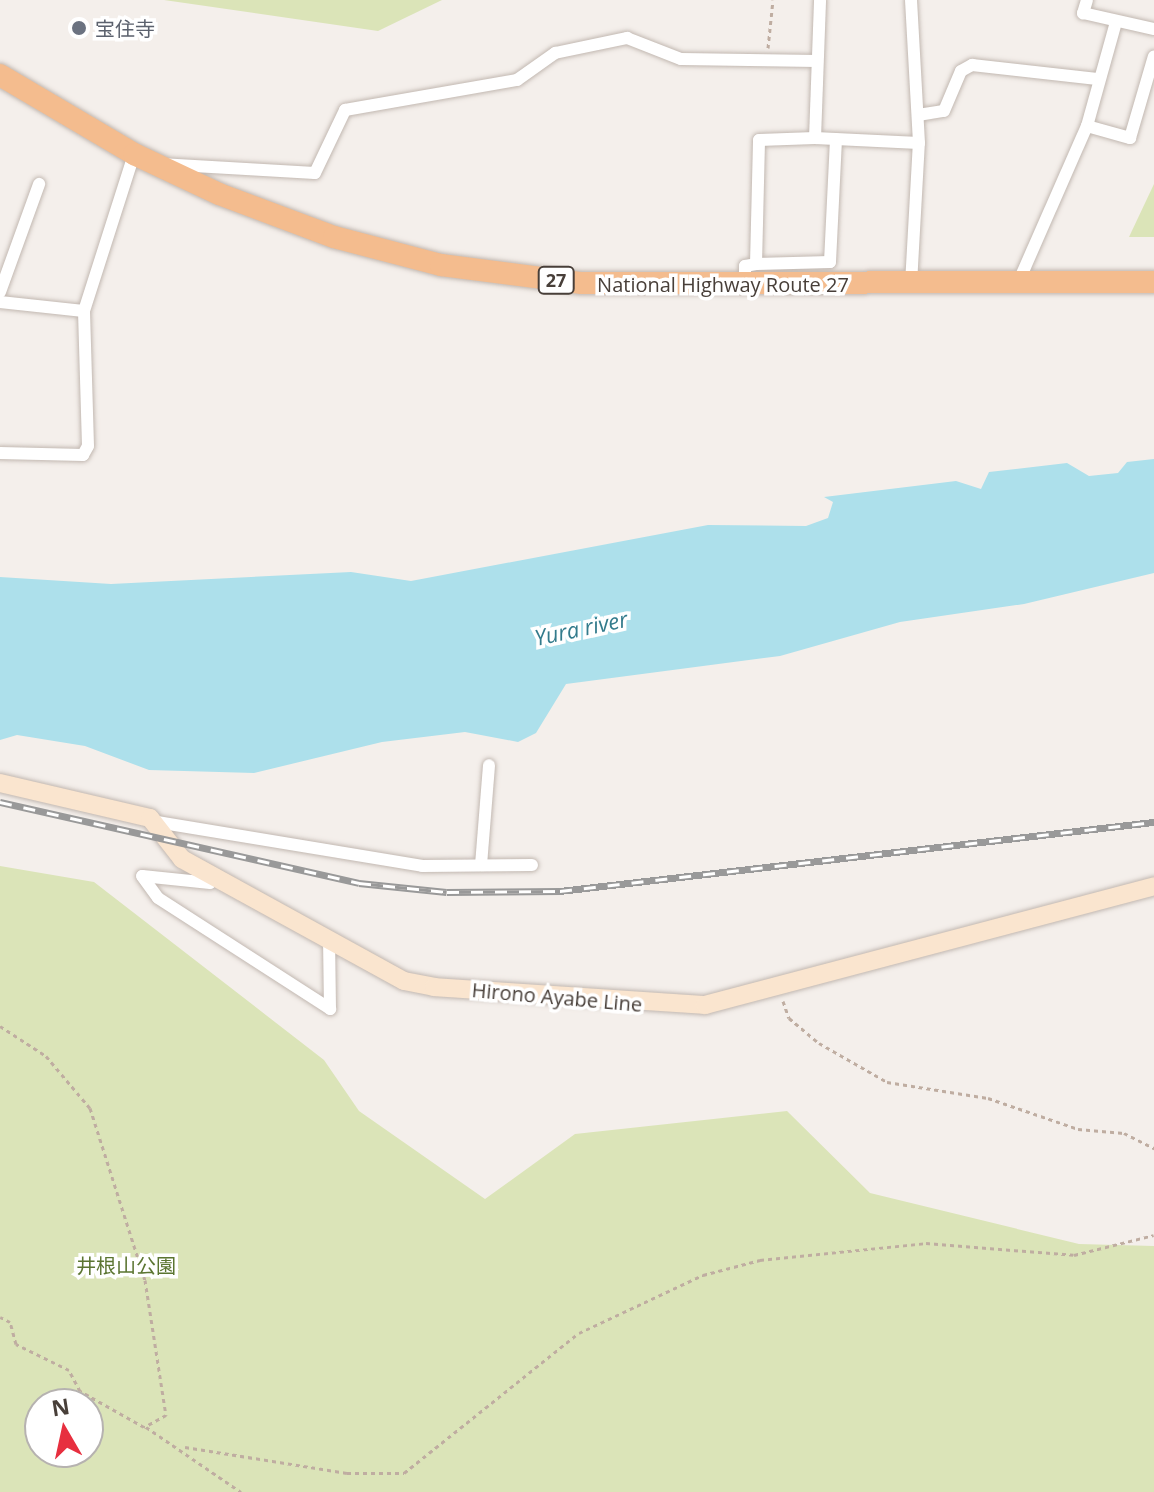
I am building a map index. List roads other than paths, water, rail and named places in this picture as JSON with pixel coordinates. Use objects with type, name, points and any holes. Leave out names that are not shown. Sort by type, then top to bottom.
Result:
[{"type":"highway","name":"National Highway Route 27","points":[[0,75],[159,166],[334,237],[441,265],[582,283],[1154,282]]},
{"type":"main road","points":[[0,783],[157,822]]},
{"type":"main road","name":"Hirono Ayabe Line","points":[[157,822],[182,859],[213,873],[404,981],[434,987],[659,1006],[779,990],[1154,886]]},
{"type":"street","points":[[815,138],[820,0]]},
{"type":"street","points":[[911,0],[919,143],[911,284]]},
{"type":"street","points":[[1087,0],[1083,13],[1154,29]]},
{"type":"street","points":[[1018,283],[1087,126],[1097,79],[1116,22]]},
{"type":"street","points":[[159,166],[164,161],[295,177],[315,173],[345,110],[517,80],[555,53],[627,38],[681,59],[817,61]]},
{"type":"street","points":[[1087,126],[1130,138],[1154,56]]},
{"type":"street","points":[[918,115],[944,111],[961,71],[972,65],[1097,79]]},
{"type":"street","points":[[756,264],[759,140],[815,138],[919,143]]},
{"type":"street","points":[[745,284],[745,266],[830,262],[836,139]]},
{"type":"street","points":[[0,453],[83,455],[90,404],[84,311],[134,154]]},
{"type":"street","points":[[0,292],[39,184]]},
{"type":"street","points":[[0,302],[84,311]]},
{"type":"street","points":[[481,865],[489,765]]},
{"type":"street","points":[[157,822],[344,857],[532,865]]},
{"type":"street","points":[[213,873],[210,883],[142,876],[158,898],[330,1009],[329,937]]},
{"type":"water","name":"Yura river","points":[[1154,459],[1154,573],[1024,604],[900,622],[780,656],[566,684],[536,733],[518,742],[465,732],[382,742],[254,773],[149,770],[85,746],[17,735],[0,740],[0,577],[111,584],[351,572],[411,581],[708,525],[806,526],[828,518],[833,502],[824,497],[956,481],[981,489],[989,472],[1067,463],[1089,476],[1118,473],[1127,462]]},
{"type":"railway","points":[[0,802],[359,883],[447,892],[560,891],[1154,822]]},
{"type":"place","name":"宝住寺","points":[[79,28]]},
{"type":"park label","name":"井根山公園","points":[[126,1265]]}]
